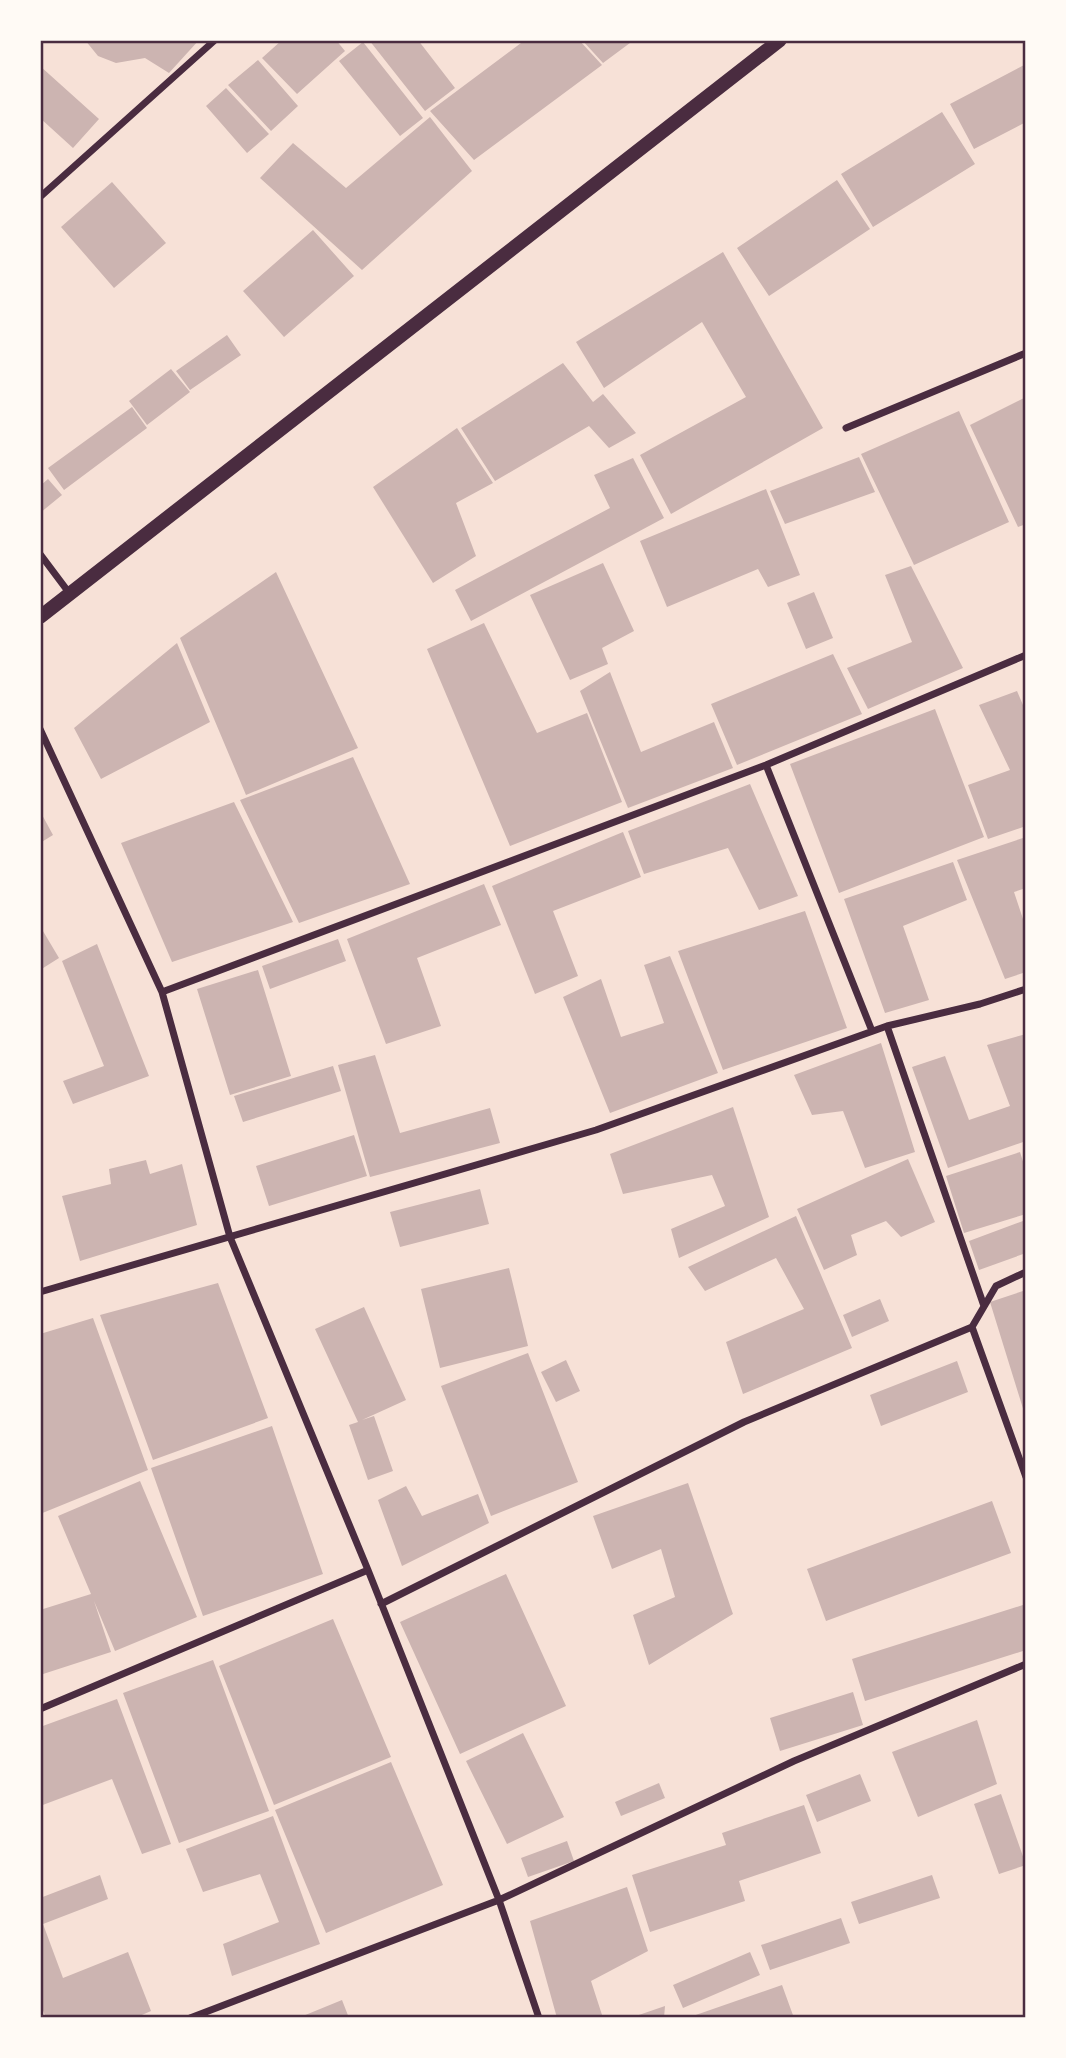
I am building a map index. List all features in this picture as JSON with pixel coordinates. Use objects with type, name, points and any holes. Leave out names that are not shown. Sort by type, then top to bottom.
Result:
[{"type":"main road","points":[[40,617],[780,40]]},
{"type":"street","points":[[40,197],[215,40]]},
{"type":"street","points":[[846,429],[1026,353]]},
{"type":"street","points":[[40,554],[70,594]]},
{"type":"street","points":[[162,992],[766,765],[1026,655]]},
{"type":"street","points":[[40,729],[162,992],[230,1237],[368,1570],[499,1900],[539,2018]]},
{"type":"street","points":[[766,765],[872,1031]]},
{"type":"street","points":[[40,1292],[596,1130],[887,1026],[980,1004],[1026,989]]},
{"type":"street","points":[[887,1026],[984,1306]]},
{"type":"street","points":[[381,1604],[744,1422],[972,1327],[996,1286],[1026,1272]]},
{"type":"street","points":[[972,1327],[1026,1477]]},
{"type":"street","points":[[40,1709],[368,1570]]},
{"type":"street","points":[[190,2018],[499,1900],[794,1761],[1026,1664]]},
{"type":"building","points":[[85,40],[199,40],[169,73],[145,58],[116,63],[98,56]]},
{"type":"building","points":[[282,40],[336,40],[345,51],[297,94],[262,58]]},
{"type":"building","points":[[369,40],[418,40],[455,88],[425,111]]},
{"type":"building","points":[[525,40],[579,40],[602,65],[474,160],[430,111]]},
{"type":"building","points":[[582,40],[634,40],[603,63]]},
{"type":"building","points":[[363,42],[423,118],[400,136],[339,61]]},
{"type":"building","points":[[258,60],[298,106],[271,131],[228,85]]},
{"type":"building","points":[[1026,64],[1026,122],[974,149],[950,104]]},
{"type":"building","points":[[40,66],[99,119],[73,148],[40,118]]},
{"type":"building","points":[[226,88],[269,134],[247,153],[206,106]]},
{"type":"building","points":[[942,112],[975,164],[873,227],[841,174]]},
{"type":"building","points":[[430,117],[472,171],[362,270],[260,178],[293,143],[346,188]]},
{"type":"building","points":[[837,180],[870,229],[769,296],[737,248]]},
{"type":"building","points":[[112,182],[166,243],[114,288],[61,227]]},
{"type":"building","points":[[313,230],[354,276],[284,337],[243,291]]},
{"type":"building","points":[[723,252],[823,428],[671,514],[640,455],[746,397],[702,322],[604,388],[576,342]]},
{"type":"building","points":[[227,335],[241,355],[190,390],[176,371]]},
{"type":"building","points":[[563,363],[593,402],[603,394],[636,433],[609,448],[589,426],[495,481],[461,428]]},
{"type":"building","points":[[171,369],[190,392],[147,425],[129,401]]},
{"type":"building","points":[[1026,397],[1026,524],[1018,527],[970,425]]},
{"type":"building","points":[[132,407],[147,428],[64,490],[48,468]]},
{"type":"building","points":[[959,411],[1009,522],[914,565],[861,454]]},
{"type":"building","points":[[457,428],[493,483],[456,503],[476,556],[433,583],[373,487]]},
{"type":"building","points":[[859,457],[875,492],[785,524],[770,491]]},
{"type":"building","points":[[633,458],[664,518],[471,621],[455,590],[610,508],[594,475]]},
{"type":"building","points":[[48,479],[62,495],[40,513],[40,486]]},
{"type":"building","points":[[766,489],[800,575],[768,587],[758,569],[667,607],[640,541]]},
{"type":"building","points":[[603,563],[634,631],[602,648],[608,664],[570,680],[530,595]]},
{"type":"building","points":[[911,566],[963,668],[868,709],[847,668],[912,642],[885,575]]},
{"type":"building","points":[[276,572],[358,748],[246,795],[180,638]]},
{"type":"building","points":[[814,592],[833,638],[806,649],[787,603]]},
{"type":"building","points":[[484,623],[537,733],[587,713],[622,802],[510,846],[427,649]]},
{"type":"building","points":[[177,643],[210,722],[101,779],[74,728]]},
{"type":"building","points":[[833,654],[862,714],[737,765],[711,704]]},
{"type":"building","points":[[610,672],[641,752],[714,722],[733,768],[628,808],[580,691]]},
{"type":"building","points":[[1017,691],[1026,712],[1026,826],[988,839],[968,785],[1010,770],[979,705]]},
{"type":"building","points":[[935,709],[984,837],[839,893],[790,764]]},
{"type":"building","points":[[353,757],[410,884],[299,923],[240,800]]},
{"type":"building","points":[[750,784],[798,896],[759,910],[728,848],[644,874],[628,831]]},
{"type":"building","points":[[234,802],[293,922],[172,962],[121,843]]},
{"type":"building","points":[[40,811],[53,835],[40,843]]},
{"type":"building","points":[[623,832],[641,877],[553,911],[578,976],[535,994],[492,886]]},
{"type":"building","points":[[1026,837],[1026,888],[1014,892],[1026,928],[1026,972],[1005,979],[957,860]]},
{"type":"building","points":[[953,862],[967,900],[903,926],[929,1000],[885,1013],[844,899]]},
{"type":"building","points":[[484,884],[501,925],[417,958],[441,1026],[386,1044],[347,939]]},
{"type":"building","points":[[805,911],[847,1028],[723,1070],[678,951]]},
{"type":"building","points":[[40,926],[59,958],[40,970]]},
{"type":"building","points":[[338,939],[346,961],[270,989],[262,966]]},
{"type":"building","points":[[97,944],[149,1076],[73,1104],[63,1081],[104,1066],[62,961]]},
{"type":"building","points":[[670,956],[718,1073],[610,1113],[563,997],[601,979],[621,1037],[664,1023],[644,965]]},
{"type":"building","points":[[258,970],[291,1076],[230,1095],[197,989]]},
{"type":"building","points":[[1026,1034],[1026,1141],[948,1168],[912,1067],[945,1056],[969,1120],[1010,1106],[987,1045]]},
{"type":"building","points":[[881,1043],[915,1152],[865,1168],[843,1111],[812,1115],[794,1075]]},
{"type":"building","points":[[375,1055],[400,1133],[490,1108],[500,1143],[370,1177],[338,1065]]},
{"type":"building","points":[[333,1066],[341,1091],[243,1122],[234,1096]]},
{"type":"building","points":[[733,1107],[769,1217],[679,1258],[671,1229],[725,1206],[712,1175],[623,1194],[610,1154]]},
{"type":"building","points":[[354,1135],[367,1176],[269,1206],[256,1166]]},
{"type":"building","points":[[1020,1152],[1026,1171],[1026,1214],[964,1233],[946,1176]]},
{"type":"building","points":[[908,1159],[935,1222],[901,1237],[886,1221],[851,1235],[857,1255],[824,1270],[797,1209]]},
{"type":"building","points":[[146,1160],[150,1174],[182,1164],[197,1225],[80,1261],[62,1196],[111,1184],[109,1169]]},
{"type":"building","points":[[480,1189],[489,1224],[400,1247],[390,1212]]},
{"type":"building","points":[[796,1216],[852,1348],[743,1394],[726,1342],[804,1309],[776,1258],[705,1291],[688,1267]]},
{"type":"building","points":[[1023,1221],[1026,1228],[1026,1253],[979,1270],[969,1241]]},
{"type":"building","points":[[509,1268],[528,1346],[440,1368],[421,1289]]},
{"type":"building","points":[[218,1283],[268,1418],[153,1460],[100,1315]]},
{"type":"building","points":[[1026,1290],[1026,1415],[1025,1415],[990,1302]]},
{"type":"building","points":[[880,1299],[889,1321],[852,1337],[843,1315]]},
{"type":"building","points":[[364,1307],[406,1400],[362,1420],[374,1416],[393,1471],[368,1480],[349,1425],[358,1422],[315,1329]]},
{"type":"building","points":[[93,1318],[148,1470],[40,1514],[40,1334]]},
{"type":"building","points":[[528,1353],[578,1482],[491,1516],[441,1386]]},
{"type":"building","points":[[566,1360],[580,1391],[556,1402],[541,1372]]},
{"type":"building","points":[[957,1361],[968,1392],[881,1426],[870,1395]]},
{"type":"building","points":[[272,1426],[323,1574],[203,1616],[151,1468]]},
{"type":"building","points":[[140,1481],[197,1617],[115,1651],[94,1601],[111,1652],[40,1675],[40,1610],[91,1594],[58,1516]]},
{"type":"building","points":[[688,1483],[733,1614],[649,1665],[633,1615],[675,1597],[661,1549],[612,1569],[593,1516]]},
{"type":"building","points":[[406,1486],[422,1516],[478,1494],[489,1523],[402,1566],[378,1500]]},
{"type":"building","points":[[992,1501],[1011,1553],[826,1621],[807,1569]]},
{"type":"building","points":[[506,1574],[566,1706],[460,1754],[400,1622]]},
{"type":"building","points":[[1026,1604],[1026,1650],[865,1701],[852,1659]]},
{"type":"building","points":[[333,1619],[391,1757],[274,1805],[219,1666]]},
{"type":"building","points":[[213,1660],[269,1811],[179,1843],[123,1693]]},
{"type":"building","points":[[853,1692],[863,1725],[780,1751],[770,1718]]},
{"type":"building","points":[[117,1699],[171,1844],[142,1854],[112,1779],[40,1806],[40,1727]]},
{"type":"building","points":[[977,1720],[997,1784],[918,1817],[892,1752]]},
{"type":"building","points":[[523,1733],[564,1817],[507,1844],[466,1761]]},
{"type":"building","points":[[391,1762],[443,1885],[326,1933],[275,1810]]},
{"type":"building","points":[[860,1774],[871,1801],[817,1822],[806,1795]]},
{"type":"building","points":[[659,1783],[665,1798],[621,1816],[615,1802]]},
{"type":"building","points":[[1001,1794],[1026,1865],[999,1874],[974,1804]]},
{"type":"building","points":[[804,1805],[821,1853],[739,1881],[745,1901],[650,1932],[632,1875],[726,1845],[722,1833]]},
{"type":"building","points":[[273,1816],[320,1944],[232,1976],[223,1944],[279,1922],[260,1874],[203,1892],[186,1849]]},
{"type":"building","points":[[567,1841],[574,1861],[528,1877],[521,1858]]},
{"type":"building","points":[[100,1875],[108,1899],[43,1924],[63,1978],[128,1952],[151,2011],[135,2018],[46,2018],[40,2003],[40,1898]]},
{"type":"building","points":[[932,1875],[940,1898],[859,1924],[851,1902]]},
{"type":"building","points":[[627,1887],[648,1951],[591,1981],[603,2018],[557,2018],[530,1921]]},
{"type":"building","points":[[841,1918],[850,1943],[770,1970],[761,1945]]},
{"type":"building","points":[[750,1952],[760,1975],[683,2008],[673,1985]]},
{"type":"building","points":[[782,1985],[794,2018],[690,2018],[690,2017]]},
{"type":"building","points":[[342,2000],[349,2018],[298,2018]]},
{"type":"building","points":[[665,2006],[664,2018],[633,2018],[633,2017]]}]
